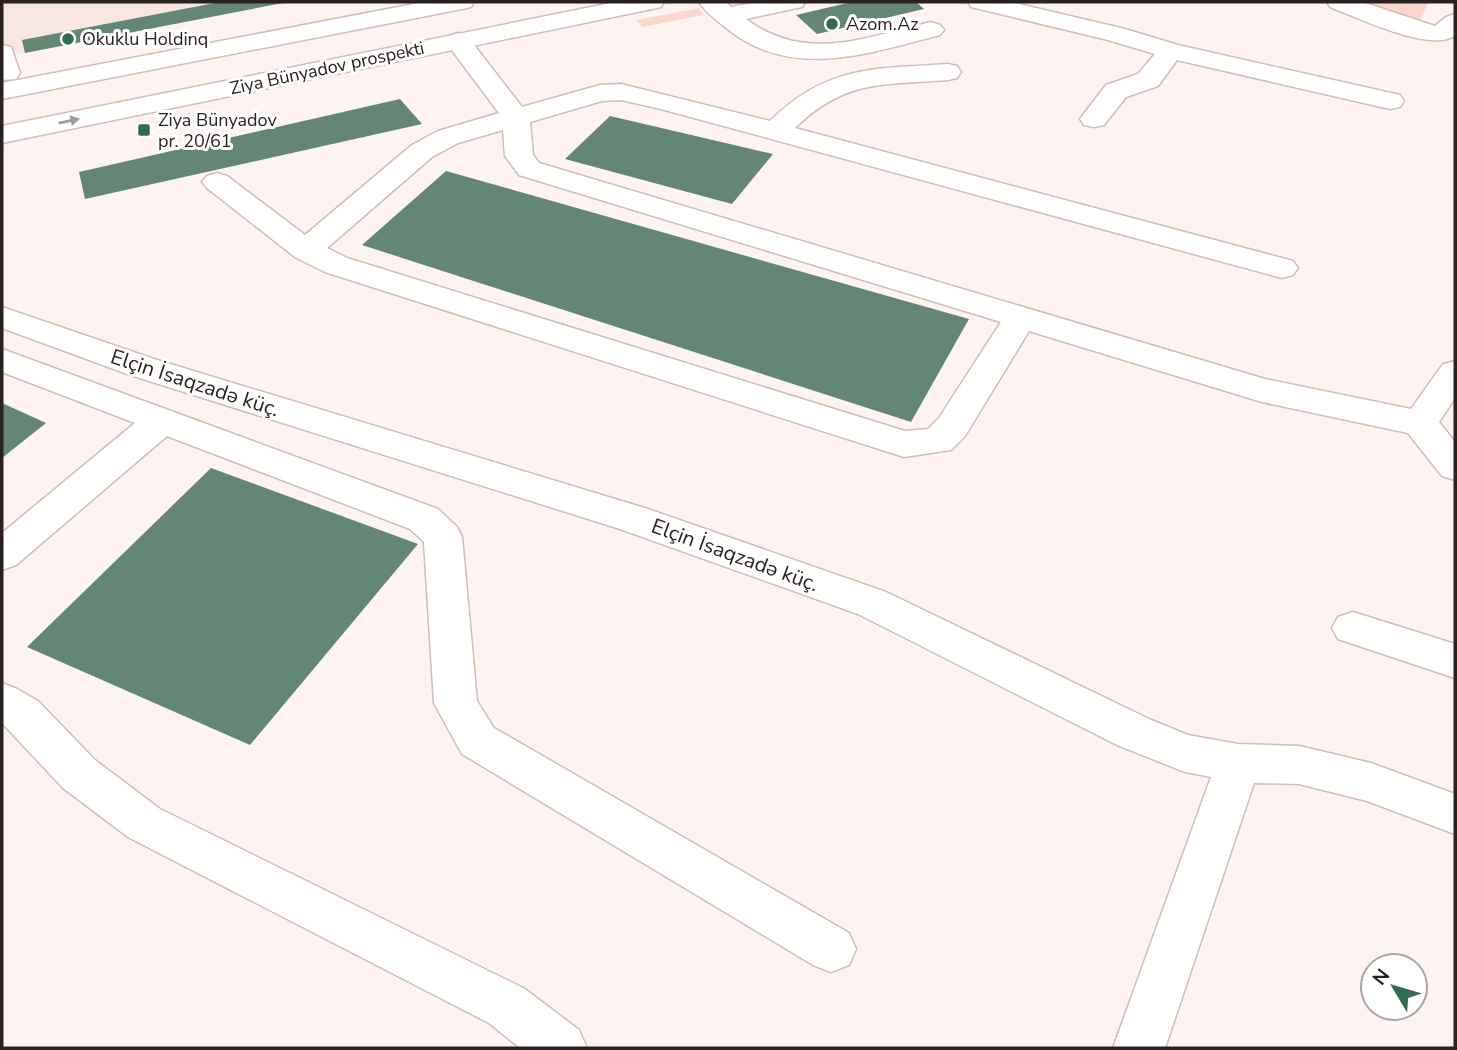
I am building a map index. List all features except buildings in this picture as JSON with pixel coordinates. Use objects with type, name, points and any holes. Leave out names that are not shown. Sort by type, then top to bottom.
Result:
[{"type":"main road","name":"Ziya Bünyadov prospekti","points":[[3,73],[382,2]]},
{"type":"main road","points":[[292,19],[415,2]]},
{"type":"main road","name":"Ziya Bünyadov prospekti","points":[[3,73],[462,2]]},
{"type":"main road","name":"Ziya Bünyadov prospekti","points":[[2,115],[576,2]]},
{"type":"main road","name":"Ziya Bünyadov prospekti","points":[[2,135],[652,2]]},
{"type":"main road","points":[[719,9],[793,2]]},
{"type":"main road","points":[[981,2],[1116,34],[1171,51],[1390,101]]},
{"type":"main road","points":[[1339,2],[1422,32],[1450,33]]},
{"type":"main road","points":[[719,9],[759,39],[795,51],[844,49],[931,30]]},
{"type":"main road","points":[[313,54],[611,10]]},
{"type":"main road","points":[[458,41],[516,117],[519,156],[529,169],[1262,390],[1420,423],[1455,467]]},
{"type":"main road","points":[[1094,120],[1116,91],[1148,80],[1171,51]]},
{"type":"main road","points":[[776,131],[803,105],[837,86],[869,79],[948,72]]},
{"type":"main road","points":[[306,250],[422,151],[448,137],[600,93],[621,92],[665,100],[1282,268]]},
{"type":"main road","points":[[217,182],[306,250],[336,265],[904,444],[938,441],[952,427],[1021,317]]},
{"type":"main road","name":"Elçin İsaqzadə küç.","points":[[2,317],[142,367],[634,519],[872,603],[1133,732],[1185,753],[1238,764],[1299,765],[1371,782],[1455,814]]},
{"type":"main road","points":[[2,360],[160,422],[424,519],[443,537],[456,702],[478,741],[831,949]]},
{"type":"main road","points":[[1420,423],[1455,372]]},
{"type":"main road","points":[[2,555],[160,422]]},
{"type":"main road","points":[[1353,628],[1455,661]]},
{"type":"main road","points":[[2,701],[23,714],[79,774],[145,823],[507,1006],[561,1048]]},
{"type":"main road","points":[[1139,1048],[1238,764]]},
{"type":"shaded area","points":[[2,2],[220,2],[23,40],[25,53],[2,57]]},
{"type":"shaded area","points":[[1360,2],[1429,2],[1418,24]]},
{"type":"shaded area","points":[[699,8],[704,15],[642,27],[637,20]]},
{"type":"place","name":"Azom.Az","points":[[832,24]]},
{"type":"place","name":"Okuklu Holdinq","points":[[68,39]]},
{"type":"place","name":"Ziya Bünyadov pr. 20/61","points":[[144,130]]}]
